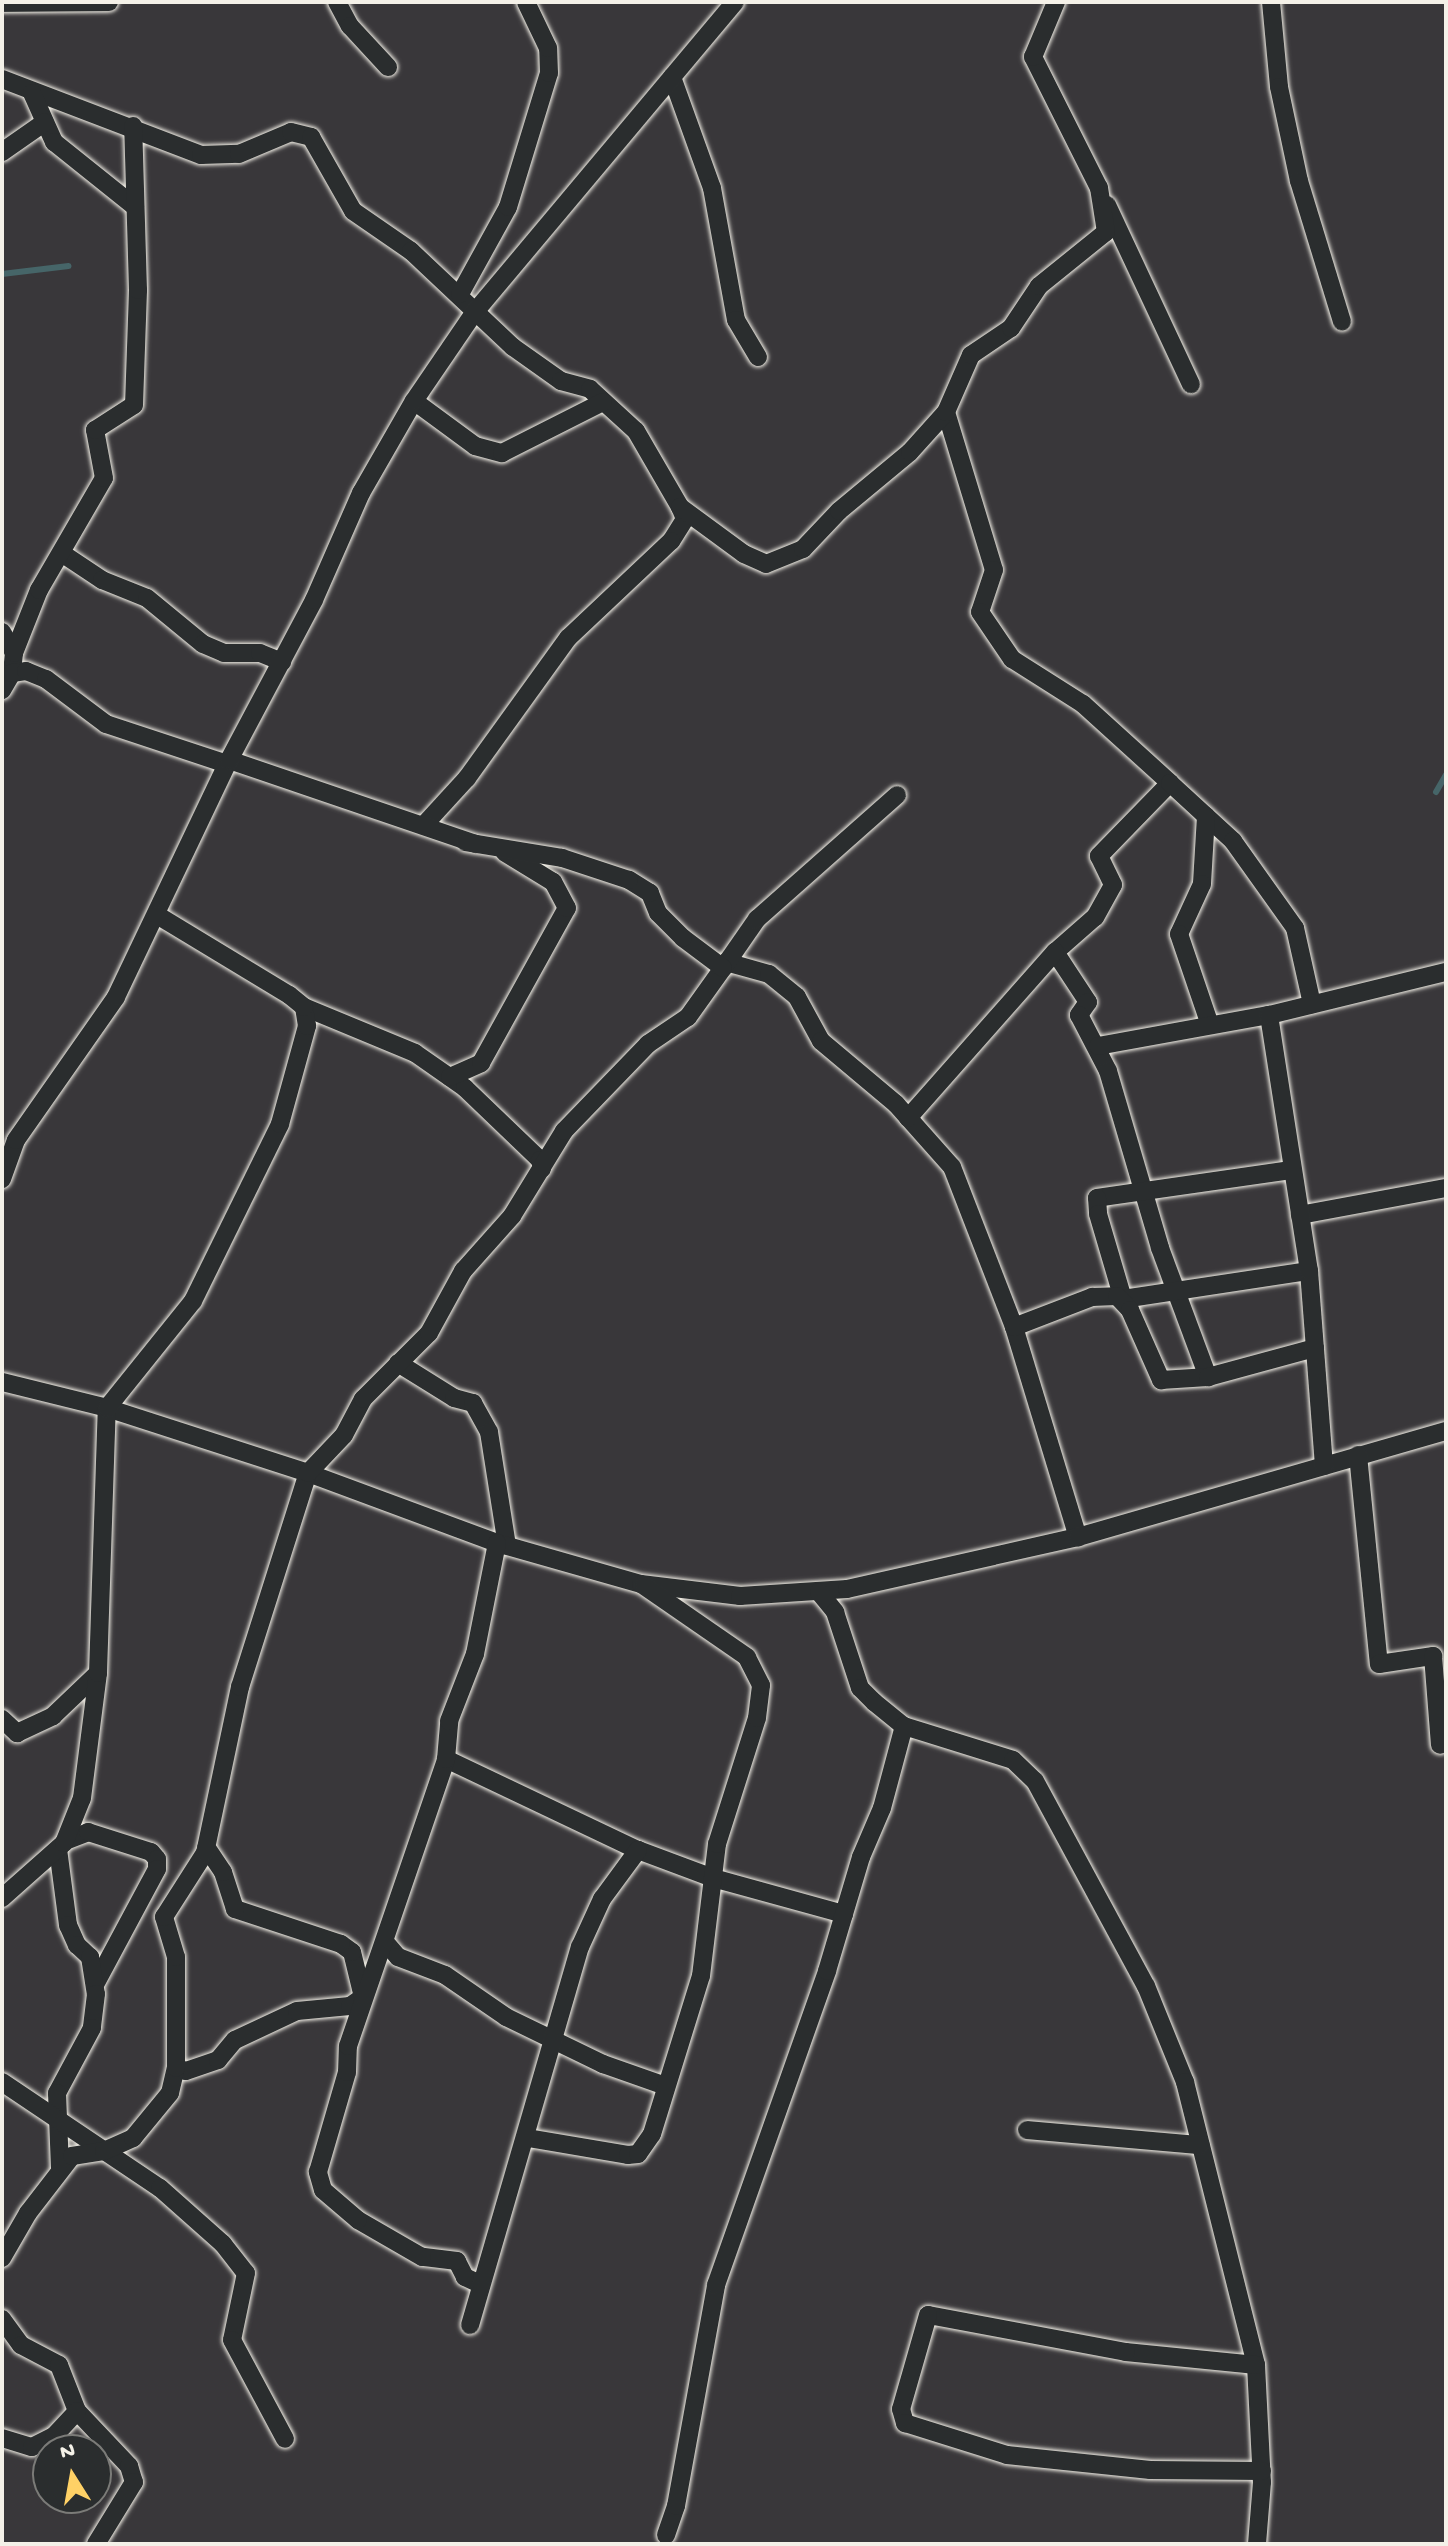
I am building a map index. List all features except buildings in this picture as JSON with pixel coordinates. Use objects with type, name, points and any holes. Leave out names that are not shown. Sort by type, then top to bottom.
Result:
[{"type":"street","points":[[2,3],[40,7],[109,2]]},
{"type":"street","points":[[337,2],[350,26],[388,67]]},
{"type":"street","points":[[460,294],[508,207],[549,73],[548,48],[526,2]]},
{"type":"street","points":[[2,1179],[6,1154],[116,997],[228,762],[282,662],[361,493],[414,401],[474,313],[735,2]]},
{"type":"street","points":[[1056,2],[1033,57],[1099,188],[1191,384]]},
{"type":"street","points":[[1271,2],[1279,87],[1299,181],[1342,322]]},
{"type":"street","points":[[672,77],[712,188],[736,320],[758,357]]},
{"type":"street","points":[[2,79],[32,93],[133,126],[201,155],[239,154],[291,132],[311,137],[353,211],[411,251],[460,294],[474,313],[561,381],[590,389],[636,431],[680,507],[685,519],[671,541],[568,638],[467,778],[424,825]]},
{"type":"street","points":[[32,93],[54,142],[135,207]]},
{"type":"street","points":[[2,152],[45,122]]},
{"type":"street","points":[[2,690],[12,673],[14,653],[39,590],[63,554],[104,478],[95,430],[134,405],[133,126]]},
{"type":"street","points":[[680,507],[744,554],[766,564],[786,559],[910,452],[946,412],[971,355],[1011,328],[1039,286],[1106,232],[1099,188]]},
{"type":"street","points":[[414,401],[475,446],[502,453],[603,402]]},
{"type":"street","points":[[946,412],[994,570],[980,612],[1012,659],[1083,704],[1233,841],[1295,928],[1312,1004]]},
{"type":"street","points":[[63,554],[102,580],[147,598],[203,644],[224,653],[260,653],[282,662]]},
{"type":"street","points":[[2,632],[14,653]]},
{"type":"street","points":[[12,673],[26,671],[46,679],[106,724],[506,853],[553,882],[567,908],[481,1063],[450,1077]]},
{"type":"street","points":[[908,1118],[1055,952],[1095,917],[1113,885],[1099,856],[1170,783]]},
{"type":"street","points":[[96,1983],[134,1922],[167,1909],[200,1866],[240,1687],[308,1473],[398,1363],[429,1333],[463,1271],[512,1216],[564,1131],[648,1044],[688,1017],[757,919],[897,795]]},
{"type":"street","points":[[1206,816],[1202,884],[1179,934],[1210,1025]]},
{"type":"street","points":[[465,842],[562,858],[629,880],[650,893],[658,913],[683,938],[725,965],[769,974],[797,997],[821,1041],[908,1118],[952,1167],[1014,1327],[1078,1537]]},
{"type":"street","points":[[157,915],[304,1007],[415,1053],[450,1077],[540,1160],[542,1169]]},
{"type":"street","points":[[1055,952],[1088,1002],[1079,1015],[1098,1046],[1142,1192],[1208,1377]]},
{"type":"street","points":[[1098,1046],[1269,1015],[1446,972]]},
{"type":"street","points":[[60,2168],[57,2093],[92,2028],[96,1983],[90,1957],[77,1945],[68,1925],[62,1845],[82,1798],[98,1673],[107,1408],[193,1301],[280,1124],[307,1026],[304,1007]]},
{"type":"street","points":[[1269,1015],[1309,1271],[1324,1466]]},
{"type":"street","points":[[1291,1170],[1097,1198],[1105,1246],[1123,1299],[1161,1380],[1208,1377],[1315,1348]]},
{"type":"street","points":[[1300,1215],[1446,1188]]},
{"type":"street","points":[[1014,1327],[1092,1297],[1123,1299],[1309,1271]]},
{"type":"street","points":[[398,1363],[454,1398],[473,1403],[489,1432],[502,1544],[475,1654],[449,1721],[446,1759],[385,1942],[363,1997],[318,2172],[323,2190],[358,2220],[422,2257],[457,2261],[465,2277],[480,2284]]},
{"type":"street","points":[[2,1382],[107,1408],[308,1473],[502,1544],[641,1584],[740,1596],[819,1592],[1078,1537],[1446,1431]]},
{"type":"street","points":[[1358,1455],[1379,1664],[1433,1656],[1440,1745]]},
{"type":"street","points":[[528,2138],[638,2154],[652,2134],[663,2085],[701,1976],[717,1844],[757,1718],[761,1685],[747,1657],[641,1584]]},
{"type":"street","points":[[819,1592],[835,1612],[860,1688],[904,1726],[1013,1760],[1035,1781],[1146,1986],[1185,2082],[1256,2365],[1262,2471],[1257,2544]]},
{"type":"street","points":[[2,1719],[17,1733],[53,1716],[98,1673]]},
{"type":"street","points":[[666,2535],[687,2449],[716,2285],[882,1808],[904,1726]]},
{"type":"street","points":[[446,1759],[638,1850],[713,1878],[844,1914]]},
{"type":"street","points":[[2,1898],[62,1845],[88,1832],[151,1852],[157,1859],[157,1869],[126,1918],[120,1940]]},
{"type":"street","points":[[206,1847],[223,1872],[235,1909],[341,1944],[352,1952],[363,1997]]},
{"type":"street","points":[[470,2325],[480,2284],[528,2138],[580,1947],[602,1899],[638,1850]]},
{"type":"street","points":[[2,2258],[60,2168],[72,2156],[104,2151],[133,2138],[151,2122],[170,2093],[176,2068],[176,1957],[165,1930],[167,1909]]},
{"type":"street","points":[[385,1942],[398,1957],[445,1975],[506,2017],[553,2040],[663,2085]]},
{"type":"street","points":[[176,2068],[186,2071],[218,2060],[235,2040],[297,2011],[350,2006],[363,1997]]},
{"type":"street","points":[[2,2082],[160,2188],[223,2244],[246,2273],[232,2340],[285,2439]]},
{"type":"street","points":[[1027,2130],[1200,2145]]},
{"type":"street","points":[[1256,2365],[1126,2352],[928,2315],[901,2409],[905,2423],[1007,2455],[1150,2470],[1262,2471]]},
{"type":"street","points":[[2,2319],[21,2345],[59,2365],[77,2411],[129,2466],[134,2482],[96,2544]]},
{"type":"street","points":[[2,2438],[32,2447],[54,2436],[77,2411]]},
{"type":"waterway","points":[[2,274],[69,266]]},
{"type":"waterway","points":[[1436,792],[1446,775]]}]
